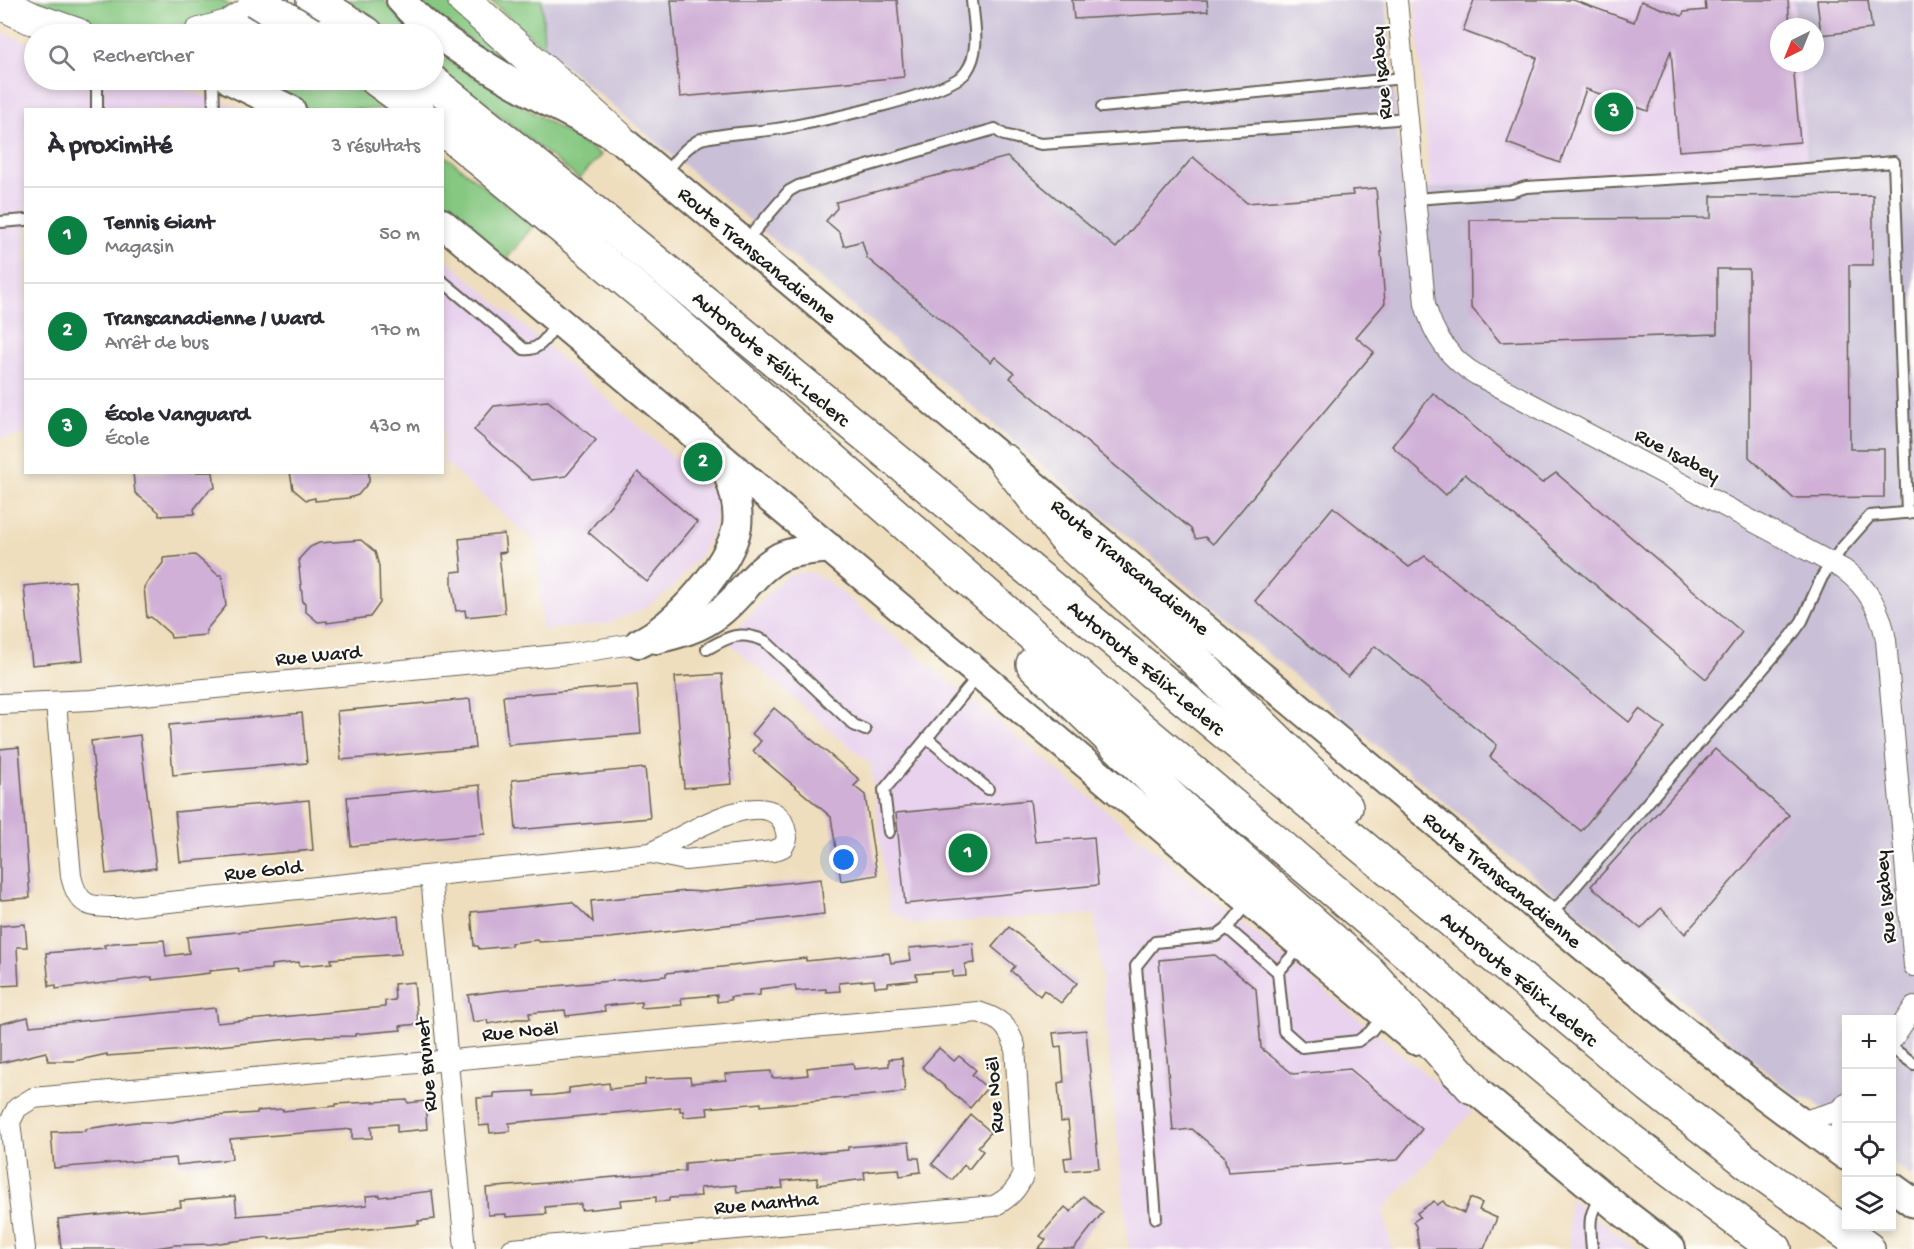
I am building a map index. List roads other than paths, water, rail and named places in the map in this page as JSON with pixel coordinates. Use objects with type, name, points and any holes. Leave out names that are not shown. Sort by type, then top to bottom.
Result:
[{"type":"highway","points":[[255,0],[295,24]]},
{"type":"highway","points":[[313,0],[351,24]]},
{"type":"highway","points":[[391,90],[415,108]]},
{"type":"highway","name":"Autoroute Félix-Leclerc","points":[[442,90],[631,242],[1702,1128],[1868,1249]]},
{"type":"highway","name":"Autoroute Félix-Leclerc","points":[[444,130],[610,266],[1086,682],[1534,1060],[1647,1153],[1775,1249]]},
{"type":"highway","points":[[1005,461],[1068,542],[1183,648],[1522,980]]},
{"type":"highway","points":[[895,515],[977,610],[1130,758],[1231,852],[1370,972],[1472,1087]]},
{"type":"main road","points":[[228,24],[244,18],[273,0]]},
{"type":"main road","name":"Route Transcanadienne","points":[[401,0],[423,24]]},
{"type":"main road","points":[[464,0],[618,136]]},
{"type":"main road","points":[[0,3],[49,24]]},
{"type":"main road","name":"Route Transcanadienne","points":[[444,40],[533,95],[618,136],[1548,917],[1729,1067],[1842,1153]]},
{"type":"main road","points":[[250,90],[287,108]]},
{"type":"main road","points":[[444,225],[1385,1015],[1602,1195],[1671,1249]]},
{"type":"main road","points":[[639,643],[662,630],[686,608],[728,550],[737,526],[737,514],[736,497],[723,459]]},
{"type":"main road","points":[[639,643],[682,632],[708,621],[729,605],[758,573],[780,557],[795,552],[830,548]]},
{"type":"main road","points":[[1896,1191],[1914,1203]]},
{"type":"street","name":"Rue Isabey","points":[[1397,0],[1424,292],[1428,315],[1440,342],[1458,363],[1477,375],[1832,562],[1852,576],[1865,589],[1879,614],[1884,631],[1914,966]]},
{"type":"street","name":"Rue Ward","points":[[0,704],[56,703],[568,654],[639,643]]},
{"type":"street","name":"Rue Gold","points":[[56,703],[71,876],[78,897],[85,904],[96,907],[120,908],[651,853],[685,860],[773,851],[783,847],[787,839],[783,821],[777,814],[767,810],[755,810],[721,816],[651,853]]},
{"type":"street","name":"Rue Brunet","points":[[431,876],[465,1249]]},
{"type":"street","name":"Rue Noël","points":[[25,1249],[10,1122],[17,1108],[33,1098],[978,1012],[996,1018],[1009,1031],[1015,1046],[1023,1176],[1017,1188]]},
{"type":"street","points":[[1896,1035],[1912,1016]]},
{"type":"street","points":[[1800,1122],[1842,1107]]},
{"type":"street","name":"Rue Mantha","points":[[512,1249],[679,1242],[994,1206],[1008,1199],[1017,1188]]},
{"type":"lane","points":[[664,175],[683,152],[701,139],[788,128],[917,96],[950,84],[966,72],[974,53],[972,0]]},
{"type":"lane","points":[[1102,107],[1404,78]]},
{"type":"lane","points":[[97,90],[97,108]]},
{"type":"lane","points":[[213,90],[214,108]]},
{"type":"lane","points":[[744,243],[789,191],[798,186],[995,129],[1004,135],[1041,144],[1408,118]]},
{"type":"lane","points":[[1415,199],[1510,192],[1526,187],[1717,176],[1894,162],[1911,513],[1870,516],[1832,562],[1792,635],[1548,917]]},
{"type":"lane","points":[[0,222],[24,220]]},
{"type":"lane","points":[[444,283],[524,350],[537,347],[558,320]]},
{"type":"lane","points":[[707,649],[729,636],[752,637],[765,641],[854,725],[865,730]]},
{"type":"lane","points":[[889,831],[884,790],[980,674]]},
{"type":"lane","points":[[927,738],[988,789]]},
{"type":"lane","points":[[1155,1218],[1135,969],[1137,962],[1155,942],[1216,936],[1227,928],[1249,900]]},
{"type":"lane","points":[[1227,928],[1278,972],[1284,1031],[1302,1047],[1358,1041],[1370,1032],[1385,1015]]},
{"type":"lane","points":[[1278,972],[1302,945]]},
{"type":"lane","points":[[1896,1051],[1914,1064]]},
{"type":"lane","points":[[1592,1249],[1590,1218],[1602,1195]]},
{"type":"place","name":"École Vanguard","points":[[1614,112]]},
{"type":"place","name":"Transcanadienne / Ward","points":[[703,462]]},
{"type":"place","name":"Tennis Giant","points":[[968,853]]}]
